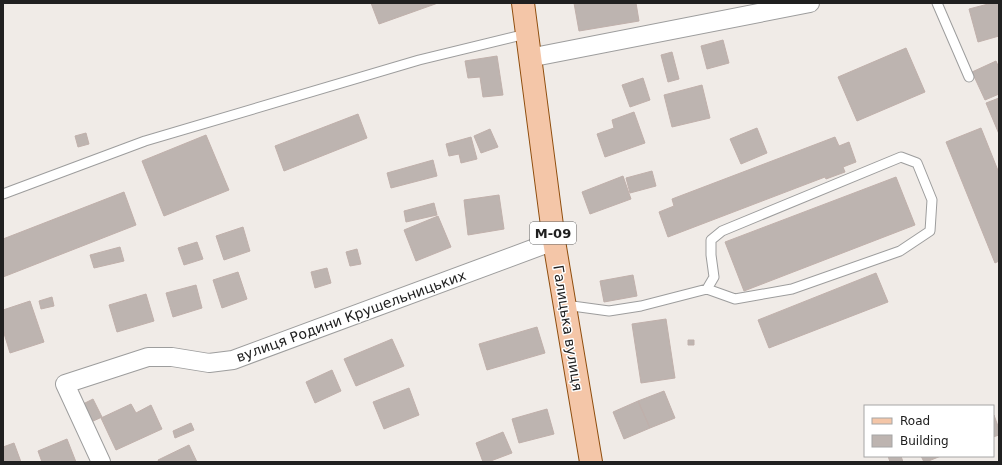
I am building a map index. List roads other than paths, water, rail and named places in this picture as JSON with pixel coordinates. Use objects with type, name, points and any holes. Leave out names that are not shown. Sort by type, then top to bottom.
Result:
[{"type":"main road","name":"Галицька вулиця","points":[[523,3],[554,241],[591,462]]},
{"type":"street","points":[[529,58],[810,3]]},
{"type":"street","name":"вулиця Родини Крушельницьких","points":[[101,462],[65,384],[148,357],[172,357],[209,363],[233,360],[554,241]]},
{"type":"lane","points":[[937,3],[969,77]]},
{"type":"lane","points":[[3,194],[145,141],[419,60],[526,34]]},
{"type":"lane","points":[[565,305],[609,310],[641,306],[707,289],[735,299],[792,289],[900,252],[930,231],[932,200],[917,162],[902,157],[722,231],[711,240],[711,255],[714,277],[707,289]]}]
